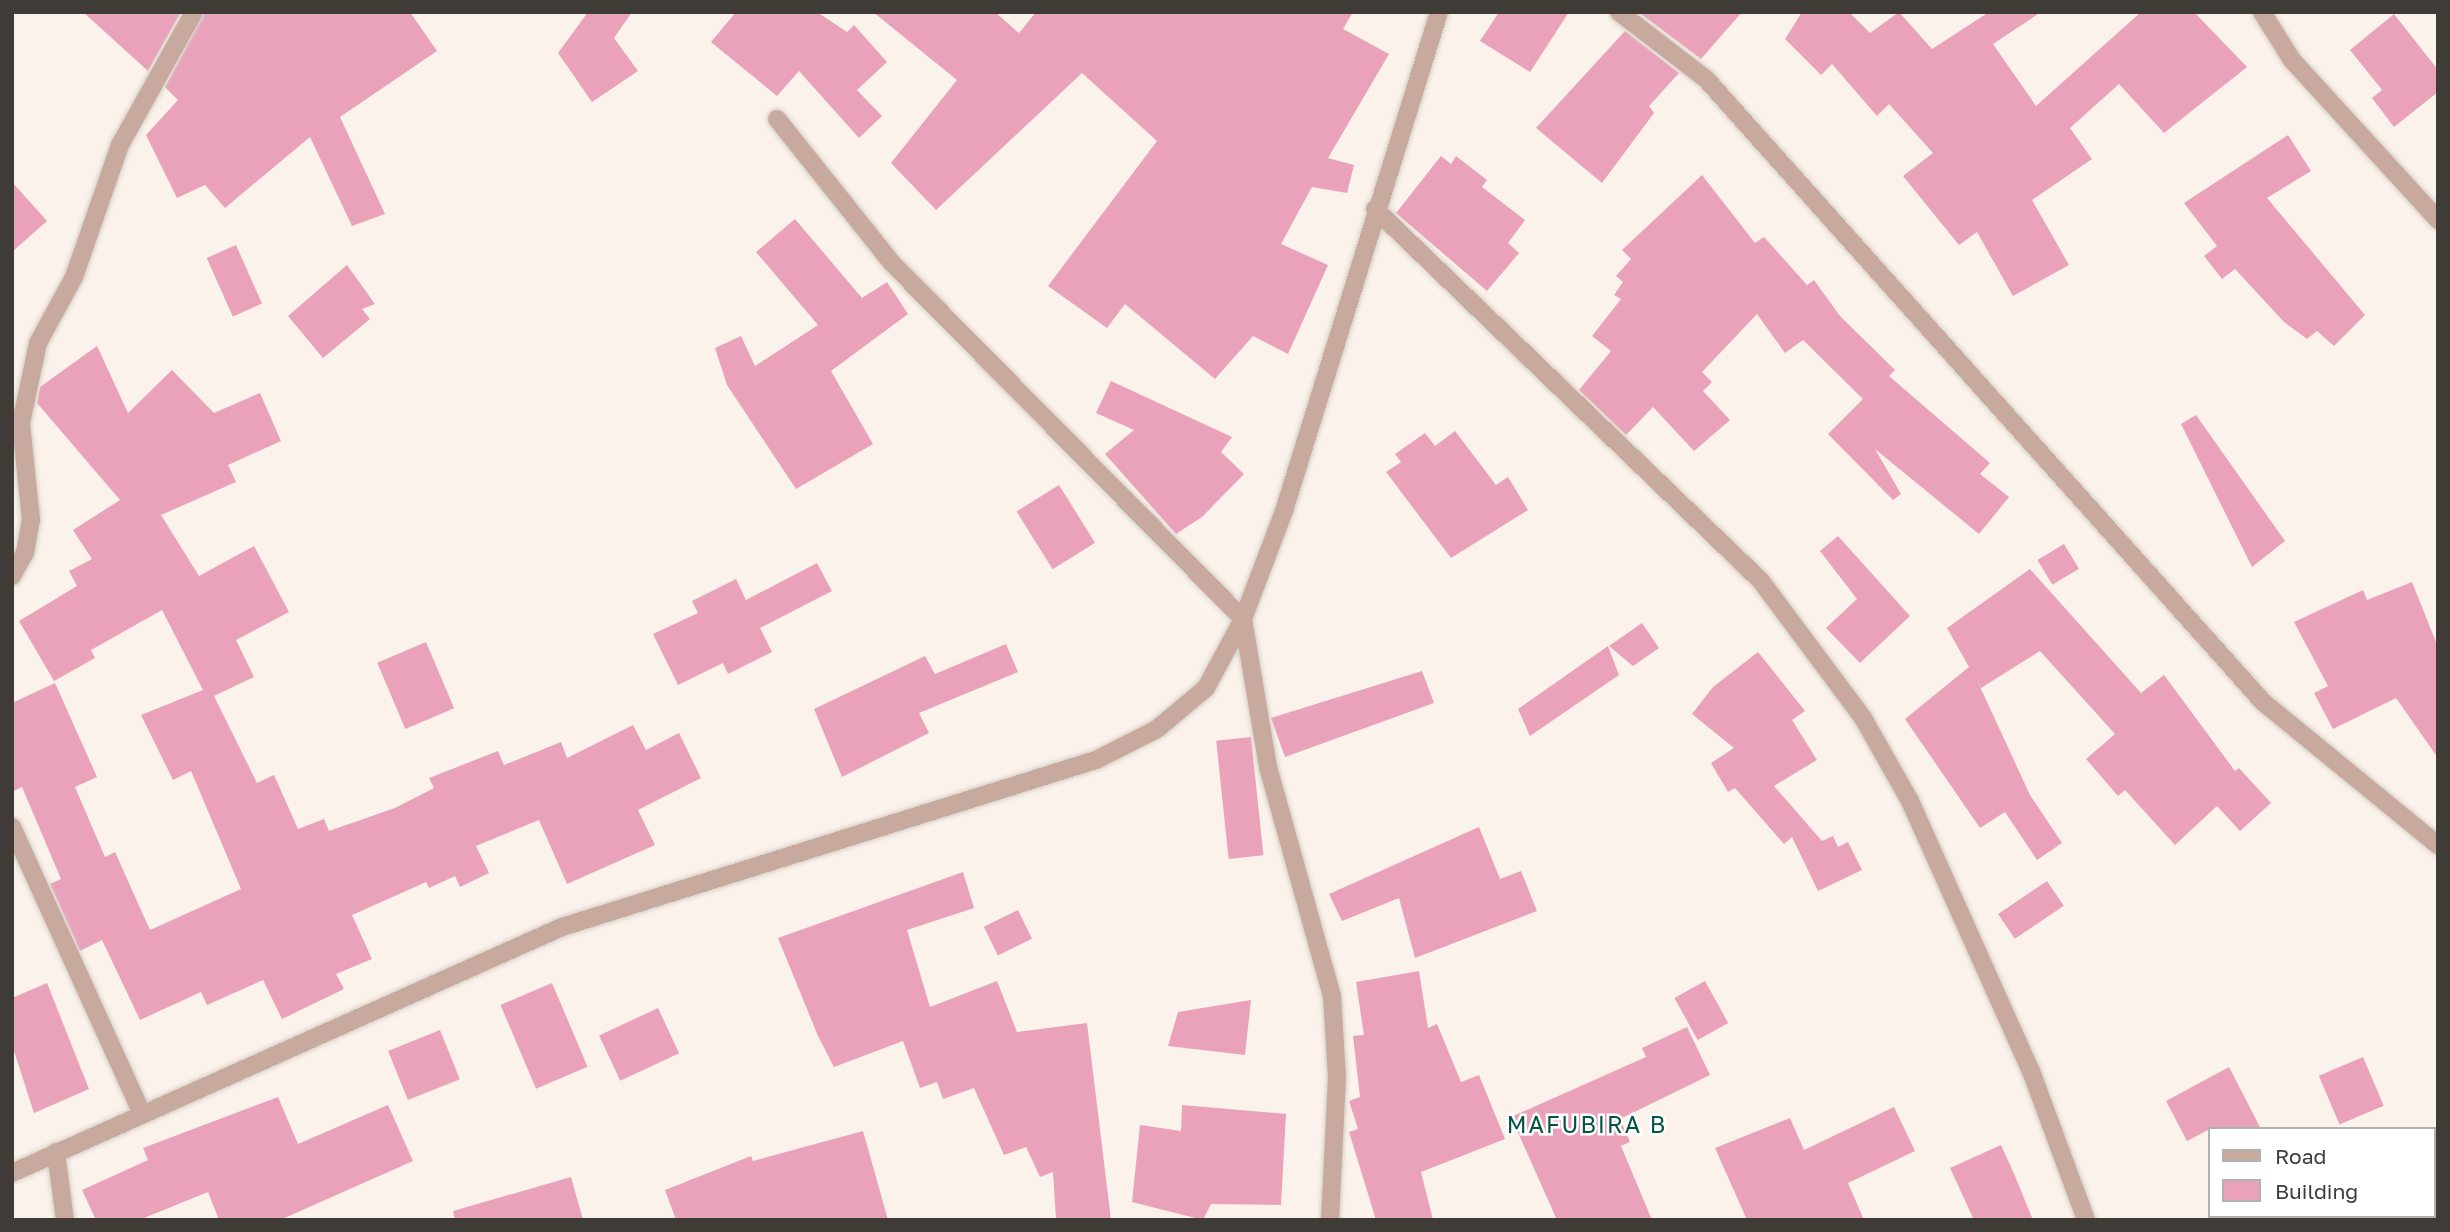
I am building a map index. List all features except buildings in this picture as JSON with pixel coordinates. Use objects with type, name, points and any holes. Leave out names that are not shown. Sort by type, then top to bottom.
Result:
[{"type":"street","points":[[12,576],[25,554],[31,520],[21,423],[38,343],[74,276],[120,145],[194,12]]},
{"type":"street","points":[[12,1173],[562,927],[1096,760],[1157,729],[1206,688],[1243,619],[1283,511],[1375,209],[1439,12]]},
{"type":"street","points":[[1619,12],[1706,79],[2263,702],[2438,845]]},
{"type":"street","points":[[2262,12],[2292,60],[2438,220]]},
{"type":"street","points":[[777,119],[892,263],[1243,619],[1268,767],[1332,996],[1337,1077],[1329,1220]]},
{"type":"street","points":[[1375,209],[1743,563],[1863,719],[1910,801],[2031,1071],[2086,1220]]},
{"type":"street","points":[[12,827],[142,1114]]},
{"type":"street","points":[[56,1152],[65,1220]]},
{"type":"district","name":"MAFUBIRA B","points":[[1587,1124]]}]
